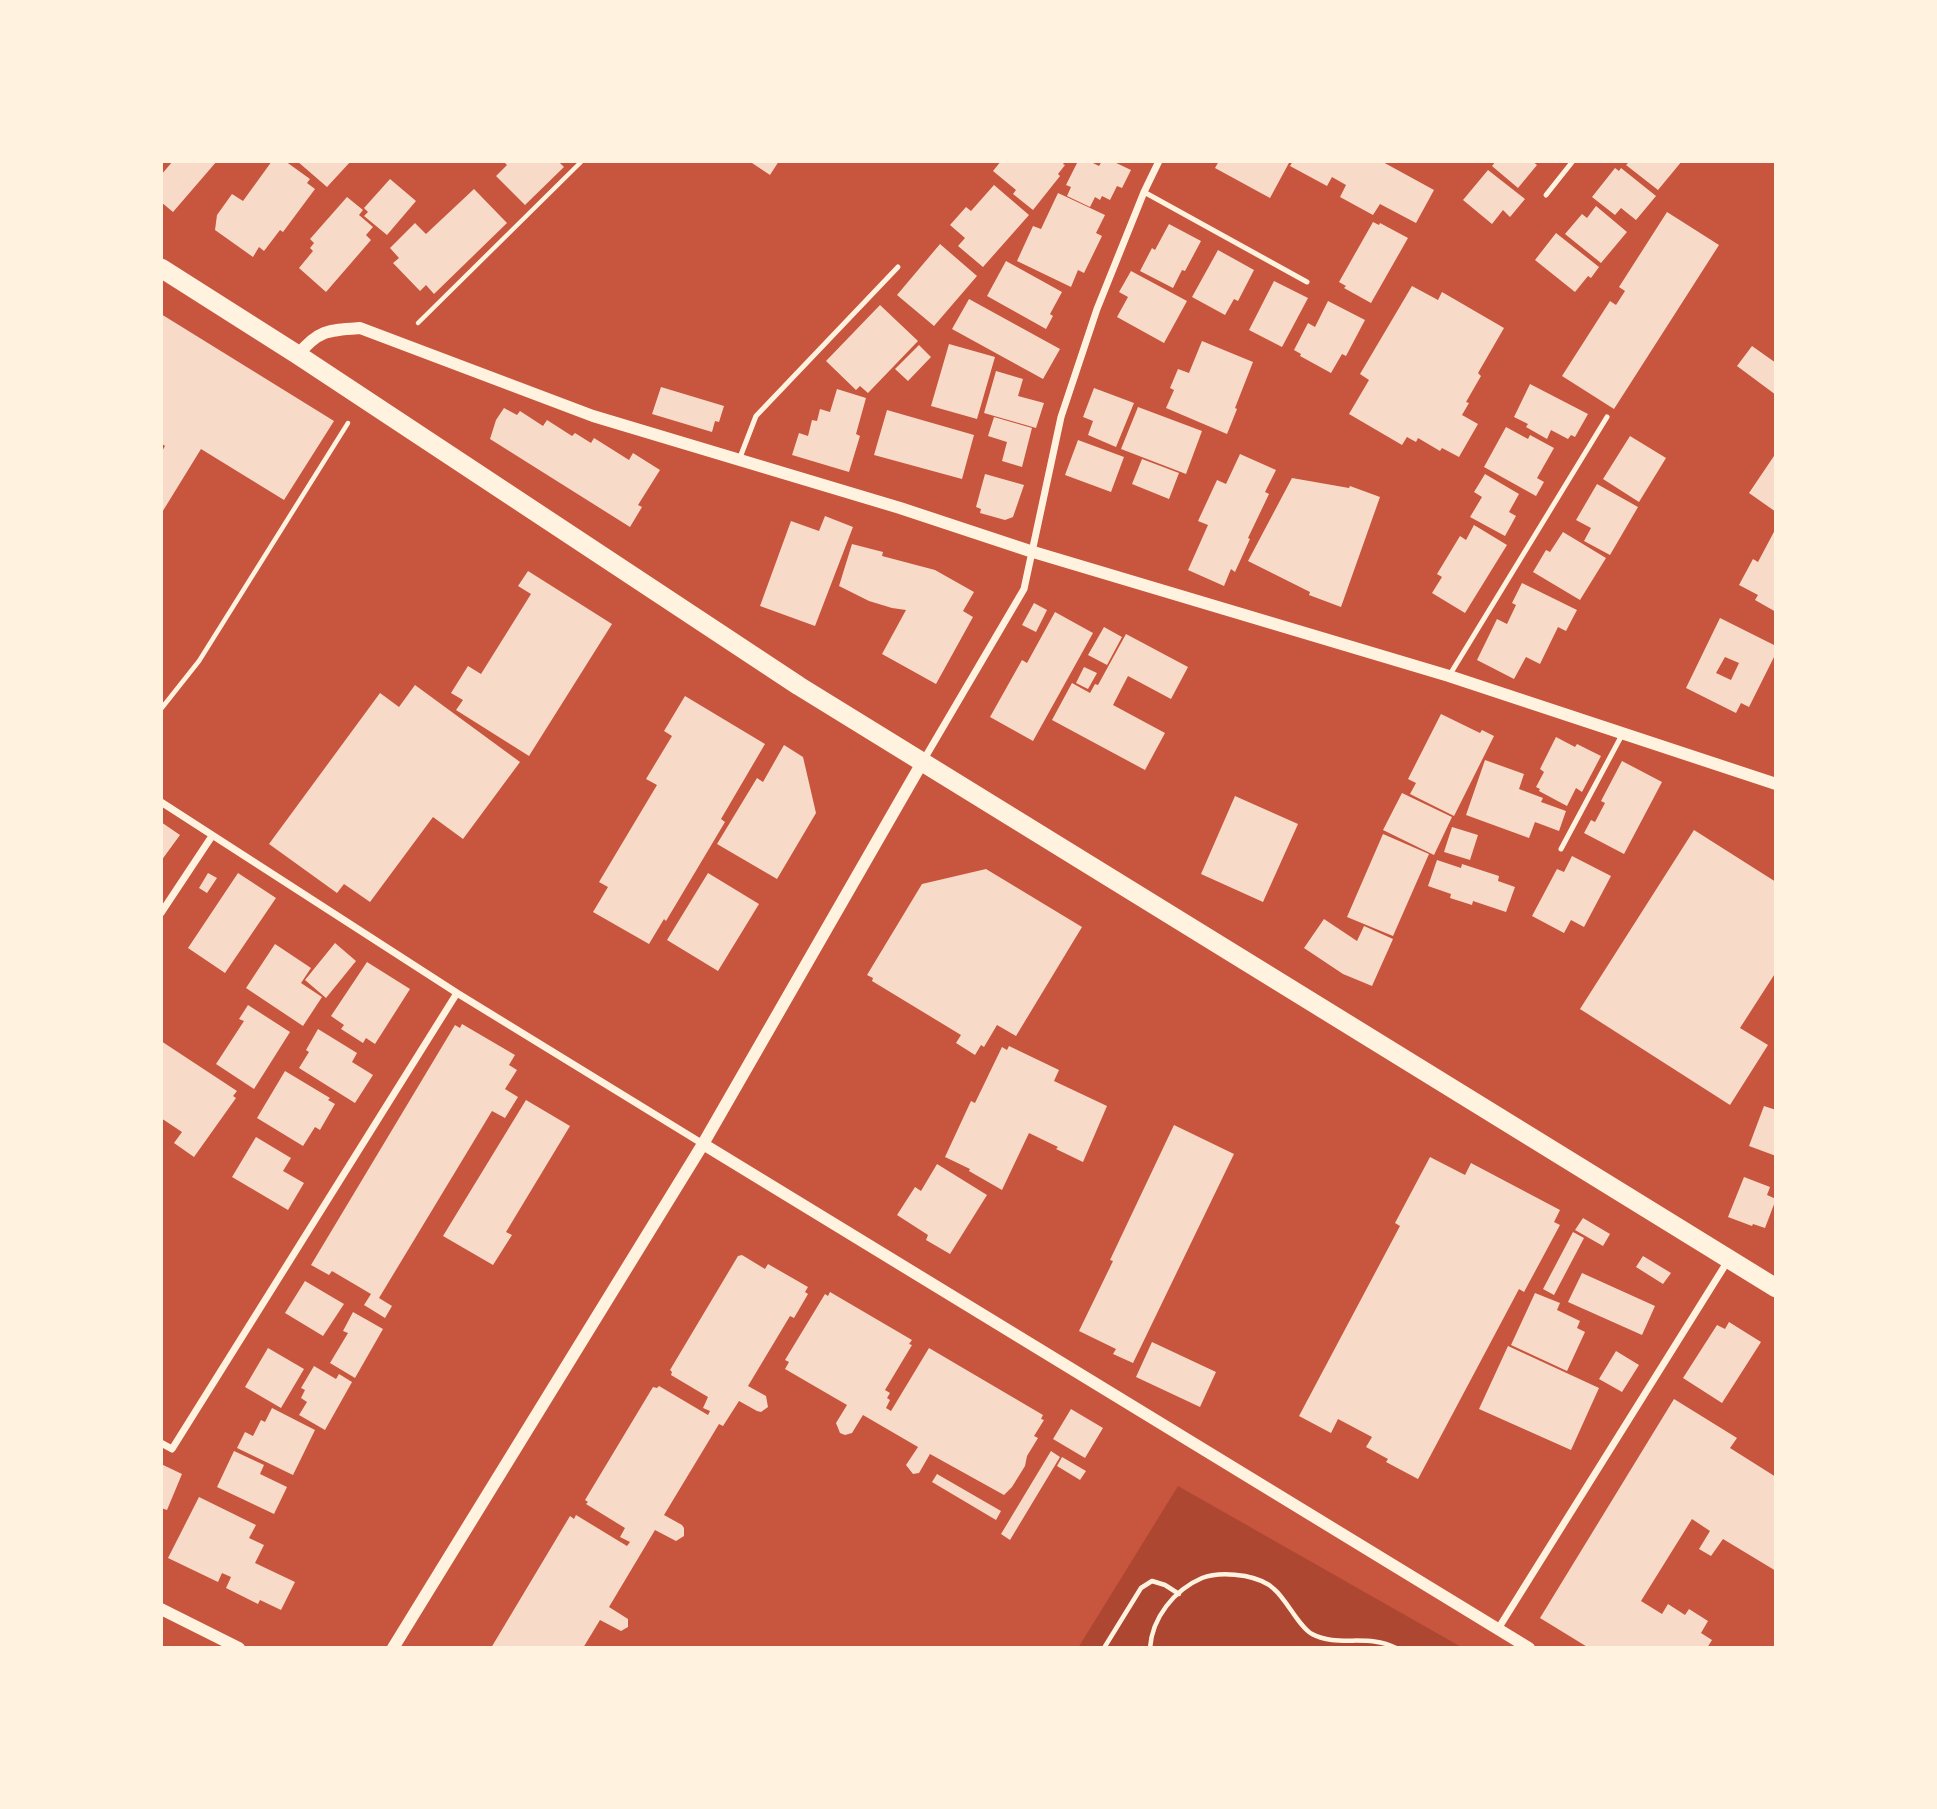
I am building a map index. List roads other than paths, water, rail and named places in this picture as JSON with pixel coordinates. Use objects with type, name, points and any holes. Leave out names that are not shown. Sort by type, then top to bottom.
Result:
[{"type":"highway","points":[[161,268],[298,355],[799,686],[1776,1288]]},
{"type":"street","points":[[393,1648],[703,1144],[1024,589],[1030,551],[1061,417],[1097,309],[1157,163],[1149,161]]},
{"type":"street","points":[[298,355],[310,339],[328,330],[360,328],[593,416],[1448,676],[1776,784]]},
{"type":"street","points":[[161,802],[457,993],[1529,1648]]},
{"type":"street","points":[[161,913],[212,836]]},
{"type":"street","points":[[161,1443],[172,1448],[457,993]]},
{"type":"street","points":[[1498,1629],[1730,1259]]},
{"type":"street","points":[[161,1609],[239,1648]]},
{"type":"lane","points":[[1546,195],[1573,161]]},
{"type":"lane","points":[[1144,192],[1307,282]]},
{"type":"lane","points":[[739,461],[756,415],[898,267]]},
{"type":"lane","points":[[1448,676],[1607,417]]},
{"type":"lane","points":[[1561,849],[1623,733]]}]
